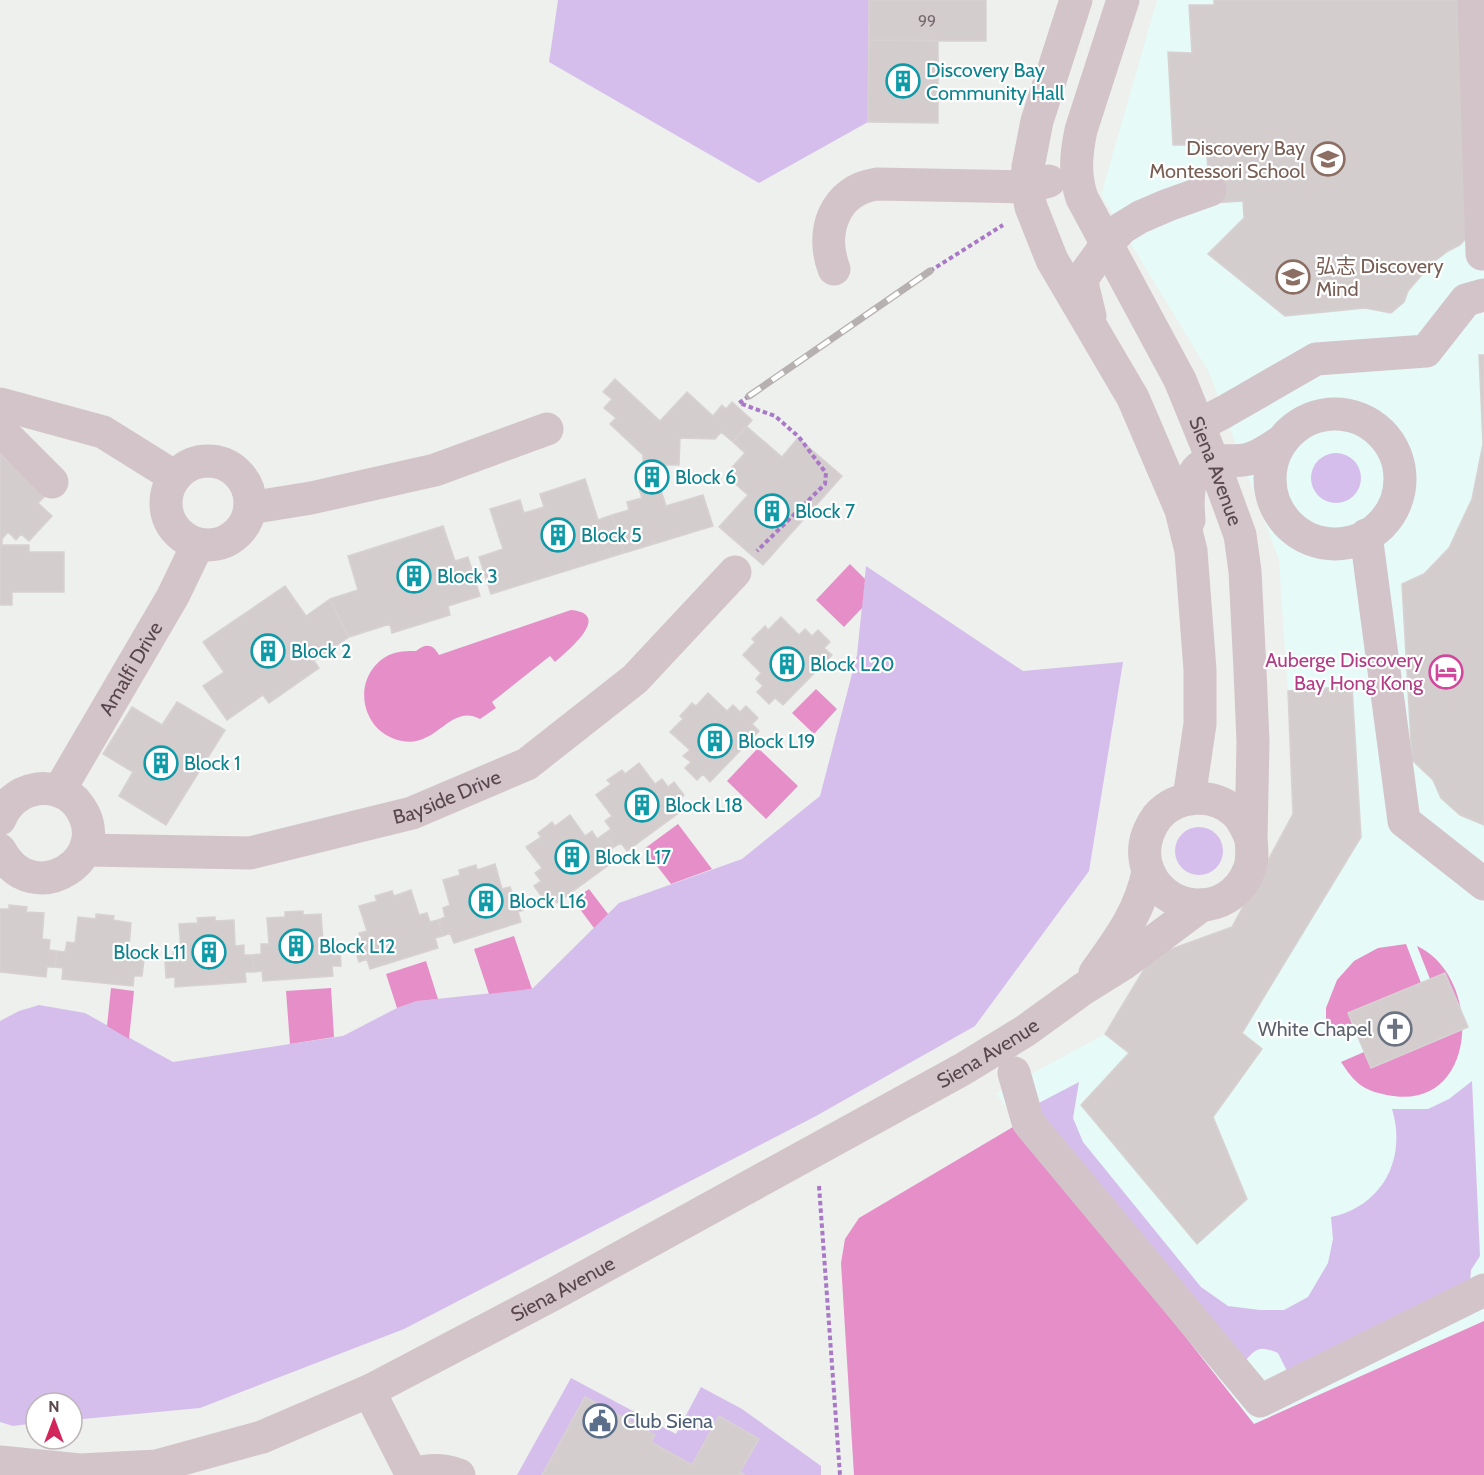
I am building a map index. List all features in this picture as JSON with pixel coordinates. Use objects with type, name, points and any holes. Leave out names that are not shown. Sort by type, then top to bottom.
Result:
[{"type":"street","points":[[1076,0],[1037,121],[1028,167],[1029,197],[1052,260],[1133,398],[1181,510],[1191,551]]},
{"type":"street","name":"Siena Avenue","points":[[834,269],[828,253],[831,222],[837,209],[846,198],[865,186],[877,184],[1029,197],[1055,178],[1072,154],[1123,0]]},
{"type":"street","points":[[1474,0],[1482,254]]},
{"type":"street","name":"Siena Avenue","points":[[0,1462],[80,1470],[157,1466],[262,1437],[369,1391],[552,1295],[848,1133],[1016,1036],[1123,964],[1202,905],[1217,902],[1231,895],[1242,883],[1250,870],[1253,855],[1251,839],[1253,742],[1245,571],[1240,536],[1180,380],[1082,198],[1076,180],[1077,147],[1081,130]]},
{"type":"street","points":[[1098,338],[1087,304],[1083,277],[1107,244],[1122,228],[1140,217],[1210,190]]},
{"type":"street","points":[[1199,425],[1316,358],[1426,351],[1466,300],[1484,295]]},
{"type":"street","points":[[0,404],[104,432],[175,477]]},
{"type":"street","points":[[1327,414],[1344,415],[1362,420],[1377,429],[1389,442],[1397,458],[1400,476],[1398,494],[1392,510],[1381,525],[1366,536],[1350,542],[1332,544],[1314,540],[1298,532],[1285,520],[1274,501],[1270,479],[1273,457],[1282,441],[1294,428],[1309,419],[1327,414]]},
{"type":"street","points":[[250,508],[311,498],[435,470],[547,429]]},
{"type":"street","points":[[0,435],[9,439],[52,482]]},
{"type":"street","points":[[1251,839],[1245,824],[1235,812],[1221,803],[1206,798],[1190,798],[1200,724],[1200,670],[1191,551],[1189,486],[1193,474],[1201,465],[1213,461],[1251,459],[1282,441]]},
{"type":"street","points":[[211,461],[224,464],[236,471],[249,495],[250,508],[246,522],[238,533],[226,542],[212,545],[198,544],[185,539],[168,517],[166,503],[168,489],[175,477],[184,468],[211,461]]},
{"type":"street","points":[[1245,571],[1247,539],[1250,532],[1265,523],[1285,520]]},
{"type":"street","points":[[1366,536],[1404,821],[1484,884]]},
{"type":"street","name":"Amalfi Drive","points":[[59,791],[173,596],[198,544]]},
{"type":"street","name":"Bayside Drive","points":[[85,850],[250,853],[412,813],[517,769],[527,764],[635,679],[735,572]]},
{"type":"street","points":[[0,819],[4,809],[14,797],[28,790],[44,788],[59,791],[72,798],[81,809],[87,822],[88,836],[85,850],[78,862],[66,872],[53,877],[39,878],[24,875],[12,867],[0,850]]},
{"type":"street","name":"Siena Avenue","points":[[1083,990],[1132,921],[1148,872],[1144,857],[1145,840],[1151,826],[1161,813],[1174,803],[1190,798]]},
{"type":"street","points":[[1148,872],[1157,887],[1170,897],[1185,904],[1202,905]]},
{"type":"street","points":[[1014,1073],[1028,1122],[1260,1401],[1484,1290]]},
{"type":"street","points":[[369,1391],[412,1475],[429,1470],[446,1470],[459,1475]]},
{"type":"path","points":[[930,272],[1029,197]]},
{"type":"path","points":[[735,572],[825,484],[826,473],[799,437],[775,416],[739,403],[749,396]]},
{"type":"path","points":[[819,1183],[840,1475]]},
{"type":"shaded area","points":[[558,0],[869,0],[868,122],[759,183],[549,62]]},
{"type":"shaded area","points":[[1157,0],[1484,0],[1484,1321],[1254,1424],[996,1093],[1105,1034],[1152,956],[1232,927],[1293,814],[1290,726],[1279,560],[1209,372],[1101,195]]},
{"type":"shaded area","points":[[1336,453],[1354,460],[1361,478],[1354,496],[1336,503],[1318,496],[1311,478],[1318,460]]},
{"type":"shaded area","points":[[850,564],[865,579],[862,608],[844,627],[816,600]]},
{"type":"shaded area","points":[[866,566],[1023,671],[1123,662],[1089,871],[975,1026],[816,1116],[404,1329],[200,1408],[84,1419],[84,1391],[24,1391],[24,1425],[13,1426],[0,1422],[0,1021],[19,1011],[39,1005],[85,1013],[173,1062],[343,1036],[397,1008],[417,1001],[532,989],[619,903],[742,859],[820,796],[857,655]]},
{"type":"shaded area","points":[[571,610],[583,613],[588,618],[588,626],[583,634],[555,662],[550,656],[492,702],[496,708],[480,719],[469,716],[460,717],[425,738],[402,741],[387,736],[376,727],[369,716],[365,702],[365,689],[369,676],[377,664],[389,655],[416,651],[429,646],[439,655]]},
{"type":"shaded area","points":[[816,689],[837,709],[814,734],[792,713]]},
{"type":"shaded area","points":[[758,748],[798,786],[766,819],[727,781]]},
{"type":"shaded area","points":[[678,824],[712,869],[671,884],[644,849]]},
{"type":"shaded area","points":[[1194,827],[1204,827],[1216,834],[1223,846],[1223,856],[1216,868],[1204,875],[1194,875],[1179,864],[1175,856],[1175,846],[1186,831]]},
{"type":"shaded area","points":[[589,889],[608,914],[594,928],[573,900]]},
{"type":"shaded area","points":[[514,936],[532,989],[489,994],[474,949]]},
{"type":"shaded area","points":[[1406,944],[1421,983],[1348,1013],[1353,1025],[1326,1034],[1326,1008],[1337,980],[1354,961],[1378,948]]},
{"type":"shaded area","points":[[1417,946],[1439,962],[1454,985],[1461,1010],[1445,973],[1430,979]]},
{"type":"shaded area","points":[[426,961],[438,999],[417,1001],[397,1008],[386,974]]},
{"type":"shaded area","points":[[111,988],[134,991],[129,1039],[107,1026]]},
{"type":"shaded area","points":[[331,988],[334,1037],[290,1044],[286,991]]},
{"type":"shaded area","points":[[1461,1010],[1468,1027],[1461,1030],[1461,1012]]},
{"type":"shaded area","points":[[1461,1030],[1462,1039],[1455,1064],[1440,1084],[1417,1095],[1387,1095],[1371,1091],[1355,1080],[1341,1062],[1364,1052],[1371,1068]]},
{"type":"shaded area","points":[[1472,1081],[1480,1256],[1471,1270],[1470,1282],[1288,1373],[1278,1353],[1266,1349],[1258,1349],[1243,1363],[1035,1105],[1079,1082],[1073,1118],[1083,1142],[1201,1287],[1228,1306],[1284,1310],[1308,1297],[1328,1263],[1333,1239],[1331,1217],[1365,1202],[1387,1177],[1396,1145],[1396,1127],[1392,1109],[1428,1109],[1449,1099]]},
{"type":"shaded area","points":[[1018,1124],[1254,1424],[1484,1321],[1484,1475],[854,1475],[841,1263],[845,1239],[859,1218]]},
{"type":"shaded area","name":"Club Siena","points":[[571,1378],[676,1434],[701,1387],[742,1409],[821,1466],[821,1475],[517,1475]]},
{"type":"building","name":"Discovery Bay Community Hall","points":[[869,0],[986,0],[986,41],[869,40]]},
{"type":"building","points":[[1214,0],[1461,0],[1483,220],[1460,245],[1432,263],[1408,291],[1404,302],[1391,313],[1365,308],[1285,316],[1208,254],[1244,218],[1243,201],[1211,203],[1206,145],[1173,145],[1168,52],[1192,53],[1189,5],[1214,5]]},
{"type":"building","name":"Discovery Bay Community Hall","points":[[869,40],[938,41],[938,123],[868,122]]},
{"type":"building","name":"Auberge Discovery Bay Hong Kong","points":[[1479,355],[1484,355],[1484,825],[1460,815],[1441,798],[1433,780],[1412,760],[1402,584],[1424,574],[1449,548],[1472,499],[1483,444]]},
{"type":"building","name":"Block 6","points":[[615,379],[660,421],[687,392],[713,416],[722,405],[726,409],[732,402],[752,420],[733,442],[721,432],[715,439],[680,438],[679,465],[662,465],[661,490],[666,506],[703,495],[713,526],[624,553],[612,515],[629,510],[627,502],[642,498],[639,489],[643,488],[643,455],[610,424],[616,418],[604,408],[612,399],[603,392]]},
{"type":"building","name":"Block 7","points":[[746,426],[782,457],[798,438],[842,476],[763,565],[719,527],[748,495],[725,475],[745,453],[733,442]]},
{"type":"building","points":[[0,454],[45,496],[38,503],[52,516],[29,541],[21,534],[16,540],[8,532],[2,539],[2,545],[29,545],[29,552],[64,552],[64,592],[12,592],[12,605],[0,605]]},
{"type":"building","name":"Block 5","points":[[585,479],[598,520],[612,515],[624,553],[491,594],[479,557],[503,549],[490,509],[520,500],[524,513],[544,507],[540,494]]},
{"type":"building","name":"Block 3","points":[[443,526],[455,561],[468,557],[480,596],[448,606],[450,615],[392,633],[390,624],[349,637],[330,599],[358,590],[348,556]]},
{"type":"building","name":"Block 2","points":[[285,586],[306,616],[330,599],[349,637],[314,661],[319,668],[269,703],[263,695],[227,720],[203,686],[224,672],[203,642]]},
{"type":"building","name":"Block L20","points":[[781,617],[799,635],[805,629],[812,636],[818,630],[830,642],[824,648],[832,655],[783,705],[775,698],[769,704],[757,692],[763,686],[756,679],[761,673],[743,655],[755,642],[752,639],[765,626],[768,630]]},
{"type":"building","points":[[1352,686],[1361,837],[1242,1033],[1262,1049],[1213,1117],[1247,1199],[1197,1244],[1081,1105],[1129,1053],[1105,1034],[1152,956],[1232,927],[1293,814],[1288,691]]},
{"type":"building","name":"Block L19","points":[[708,693],[727,711],[733,705],[740,712],[746,706],[758,718],[752,724],[759,731],[710,782],[703,774],[697,780],[685,768],[691,762],[683,756],[690,750],[670,732],[683,719],[680,716],[692,703],[696,706]]},
{"type":"building","name":"Block 1","points":[[177,702],[225,730],[166,825],[119,796],[133,772],[103,754],[132,707],[162,725]]},
{"type":"building","name":"Block L18","points":[[639,763],[655,784],[662,779],[668,787],[674,782],[684,795],[678,801],[684,809],[627,851],[621,843],[614,847],[604,834],[611,829],[605,821],[612,816],[596,795],[611,784],[607,780],[622,770],[625,774]]},
{"type":"building","name":"Block L17","points":[[570,815],[585,836],[592,831],[597,839],[604,834],[614,847],[607,852],[614,861],[557,903],[551,894],[544,900],[534,886],[541,881],[535,873],[542,868],[526,847],[541,837],[538,833],[552,822],[555,826]]},
{"type":"building","name":"Block L16","points":[[495,864],[502,889],[510,887],[513,896],[521,894],[526,909],[518,912],[521,922],[454,943],[450,933],[443,936],[438,920],[445,917],[443,908],[450,905],[443,880],[460,875],[459,870],[476,865],[477,870]]},
{"type":"building","points":[[411,890],[419,915],[427,913],[430,922],[438,920],[443,936],[435,938],[438,948],[370,969],[367,959],[359,962],[354,945],[362,943],[359,933],[367,931],[359,906],[377,901],[375,896],[392,891],[394,896]]},
{"type":"building","points":[[9,905],[27,907],[26,912],[44,913],[42,939],[50,940],[49,950],[57,951],[55,967],[47,967],[46,977],[0,972],[0,909],[9,909]]},
{"type":"building","name":"Block L12","points":[[303,911],[303,915],[321,914],[323,940],[331,939],[331,949],[340,949],[341,966],[332,966],[333,976],[263,981],[262,971],[254,972],[252,955],[261,954],[261,944],[269,944],[267,918],[285,917],[285,912]]},
{"type":"building","points":[[96,914],[114,916],[113,920],[131,923],[129,949],[137,949],[136,959],[144,960],[142,976],[134,976],[133,986],[62,979],[63,968],[55,967],[57,951],[65,952],[67,942],[75,943],[78,917],[96,919]]},
{"type":"building","name":"Block L11","points":[[215,917],[215,921],[234,920],[235,946],[244,945],[244,955],[252,955],[254,972],[245,972],[246,982],[175,987],[175,977],[166,978],[165,961],[174,960],[173,950],[181,950],[179,924],[198,923],[197,918]]},
{"type":"building","name":"White Chapel","points":[[1445,973],[1468,1027],[1371,1068],[1348,1013]]},
{"type":"building","name":"Club Siena","points":[[585,1397],[655,1435],[651,1442],[692,1465],[719,1416],[759,1439],[740,1472],[745,1475],[542,1475]]},
{"type":"railway","points":[[749,396],[930,271]]},
{"type":"place","name":"Discovery Bay Community Hall","points":[[903,81]]},
{"type":"place","name":"Discovery Bay Montessori School","points":[[1328,159]]},
{"type":"place","name":"弘志 Discovery Mind","points":[[1293,277]]},
{"type":"place","name":"Block 6","points":[[652,477]]},
{"type":"place","name":"Block 7","points":[[772,511]]},
{"type":"place","name":"Block 5","points":[[558,535]]},
{"type":"place","name":"Block 3","points":[[414,576]]},
{"type":"place","name":"Block 2","points":[[268,651]]},
{"type":"place","name":"Block L20","points":[[787,664]]},
{"type":"place","name":"Auberge Discovery Bay Hong Kong","points":[[1446,672]]},
{"type":"place","name":"Block L19","points":[[715,741]]},
{"type":"place","name":"Block 1","points":[[161,763]]},
{"type":"place","name":"Block L18","points":[[642,805]]},
{"type":"place","name":"Block L17","points":[[572,857]]},
{"type":"place","name":"Block L16","points":[[486,901]]},
{"type":"place","name":"Block L12","points":[[296,946]]},
{"type":"place","name":"Block L11","points":[[209,952]]},
{"type":"place","name":"White Chapel","points":[[1395,1029]]},
{"type":"place","name":"Club Siena","points":[[600,1421]]}]
